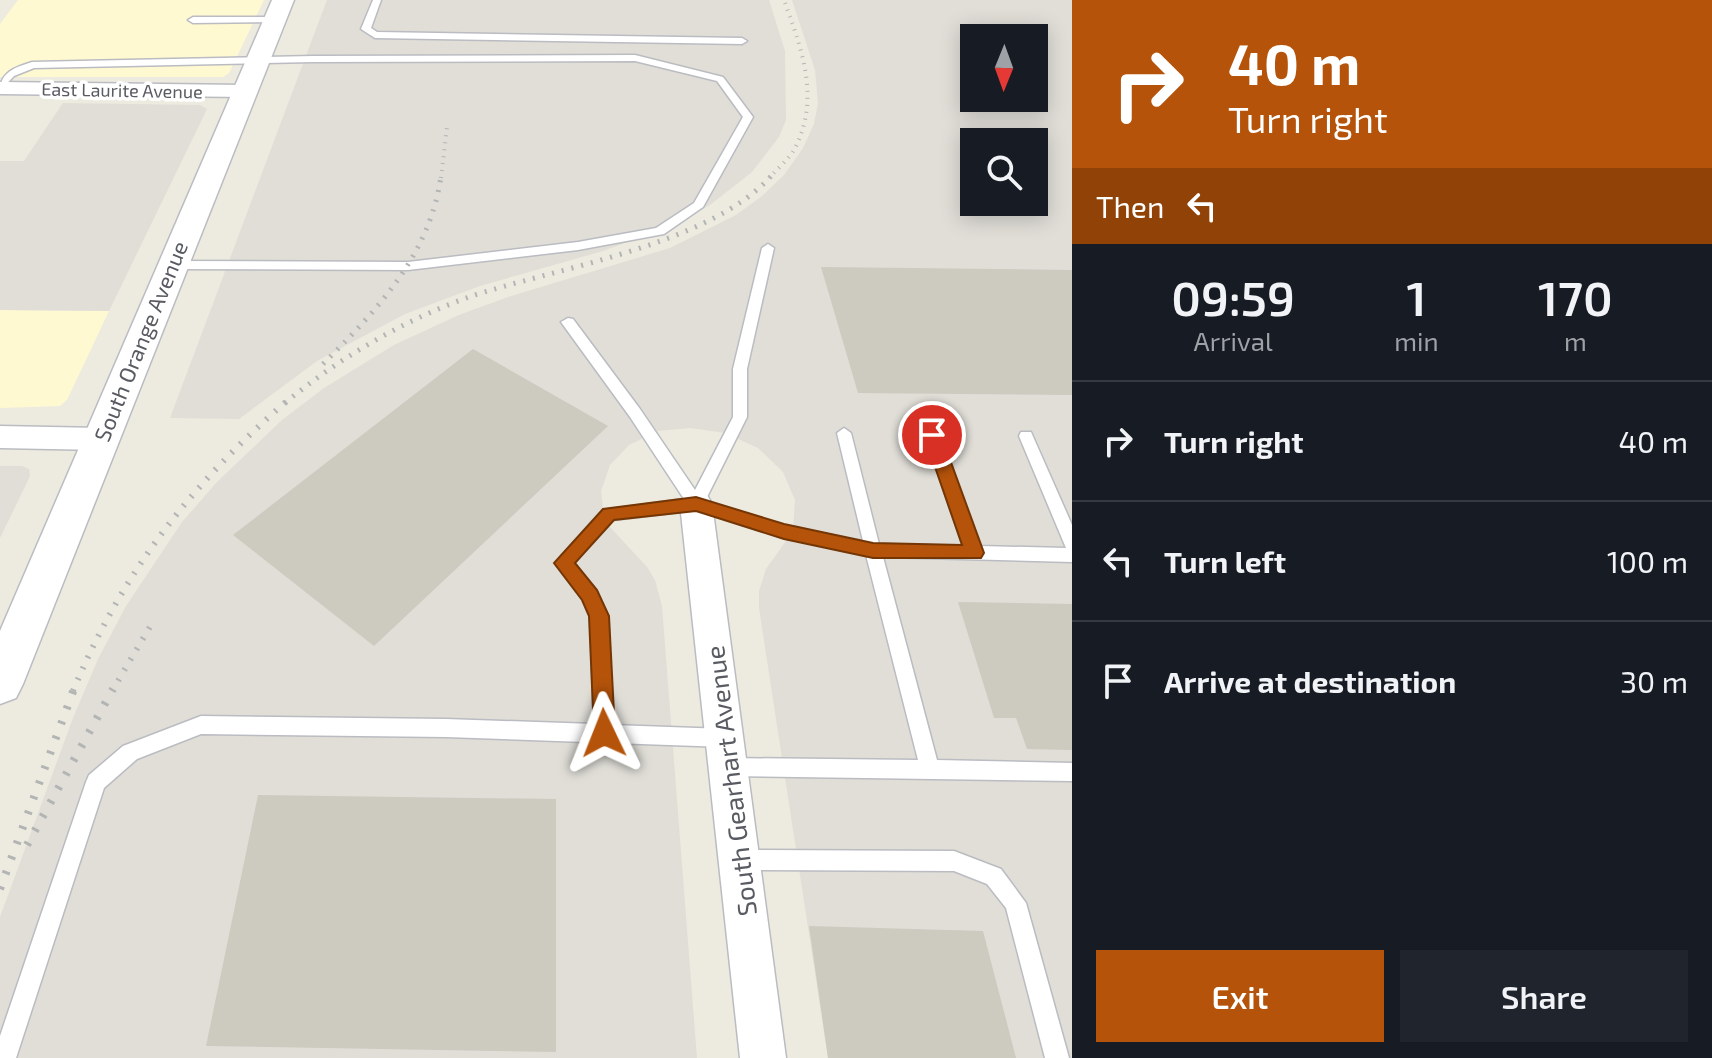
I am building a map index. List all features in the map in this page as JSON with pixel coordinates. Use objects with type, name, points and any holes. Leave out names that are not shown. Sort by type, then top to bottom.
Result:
[{"type":"street","name":"South Orange Avenue","points":[[0,684],[279,10]]},
{"type":"street","name":"East Laurite Avenue","points":[[0,88],[244,91]]},
{"type":"street","points":[[0,437],[100,439]]},
{"type":"street","name":"South Gearhart Avenue","points":[[696,504],[763,1058]]},
{"type":"lane","points":[[377,0],[366,29],[375,35],[742,41]]},
{"type":"lane","points":[[193,20],[279,10]]},
{"type":"lane","points":[[0,88],[11,74],[32,65],[635,58],[720,79],[748,117],[699,205],[660,231],[578,246],[408,266],[172,265]]},
{"type":"lane","points":[[696,504],[740,417],[740,369],[768,248]]},
{"type":"lane","points":[[568,322],[635,413],[696,504]]},
{"type":"lane","points":[[844,433],[930,769]]},
{"type":"lane","points":[[932,435],[974,553]]},
{"type":"lane","points":[[1026,436],[1072,544]]},
{"type":"lane","points":[[604,733],[599,616],[590,595],[563,563],[609,514],[696,504],[784,532],[873,550],[1072,555]]},
{"type":"lane","points":[[4,1058],[96,782],[130,752],[201,725],[604,733],[726,752],[930,769],[1072,772]]},
{"type":"lane","points":[[739,860],[954,861],[994,876],[1015,903],[1057,1058]]},
{"type":"shaded area","points":[[18,0],[264,0],[229,73],[223,77],[0,77],[0,24]]},
{"type":"shaded area","points":[[327,0],[769,0],[785,51],[786,120],[779,137],[752,172],[710,205],[669,227],[603,251],[480,286],[405,314],[317,361],[239,419],[170,418]]},
{"type":"shaded area","points":[[792,0],[1072,0],[1072,1058],[828,1058],[759,608],[759,591],[766,569],[793,531],[795,500],[783,472],[758,448],[725,433],[690,428],[658,431],[629,445],[610,465],[601,491],[603,509],[610,527],[647,567],[655,580],[662,606],[697,1058],[0,1058],[0,917],[73,718],[98,659],[126,606],[182,522],[217,482],[282,420],[324,388],[394,345],[459,315],[508,297],[670,248],[736,215],[784,175],[803,148],[814,124],[818,103],[815,70]]},
{"type":"shaded area","points":[[63,103],[200,105],[207,109],[109,311],[0,310],[0,161],[24,161]]},
{"type":"shaded area","points":[[0,310],[109,311],[67,400],[60,406],[0,408]]},
{"type":"shaded area","points":[[0,466],[22,466],[29,469],[30,476],[0,538]]},
{"type":"building","points":[[821,267],[1072,270],[1072,395],[858,393]]},
{"type":"building","points":[[473,349],[608,426],[374,646],[233,535]]},
{"type":"building","points":[[958,602],[1072,604],[1072,750],[1027,749],[1016,718],[994,718]]},
{"type":"building","points":[[258,795],[556,799],[556,1052],[206,1046]]},
{"type":"building","points":[[809,926],[983,931],[1016,1058],[828,1058]]},
{"type":"railway","points":[[771,176],[794,150],[806,112],[806,75],[784,0]]},
{"type":"railway","points":[[441,178],[447,127]]},
{"type":"railway","points":[[323,364],[381,302],[413,256],[426,231],[441,176]]},
{"type":"railway","points":[[285,403],[349,356],[420,317],[469,297],[629,252],[671,237],[710,220],[744,200],[771,176]]},
{"type":"railway","points":[[73,691],[113,608],[162,533],[220,465],[287,401]]},
{"type":"railway","points":[[112,691],[154,620]]},
{"type":"railway","points":[[0,889],[74,689]]},
{"type":"railway","points":[[27,845],[113,689]]},
{"type":"route","points":[[604,733],[599,616],[590,595],[563,563],[609,514],[696,504],[784,532],[873,550],[974,553],[932,435]]}]
